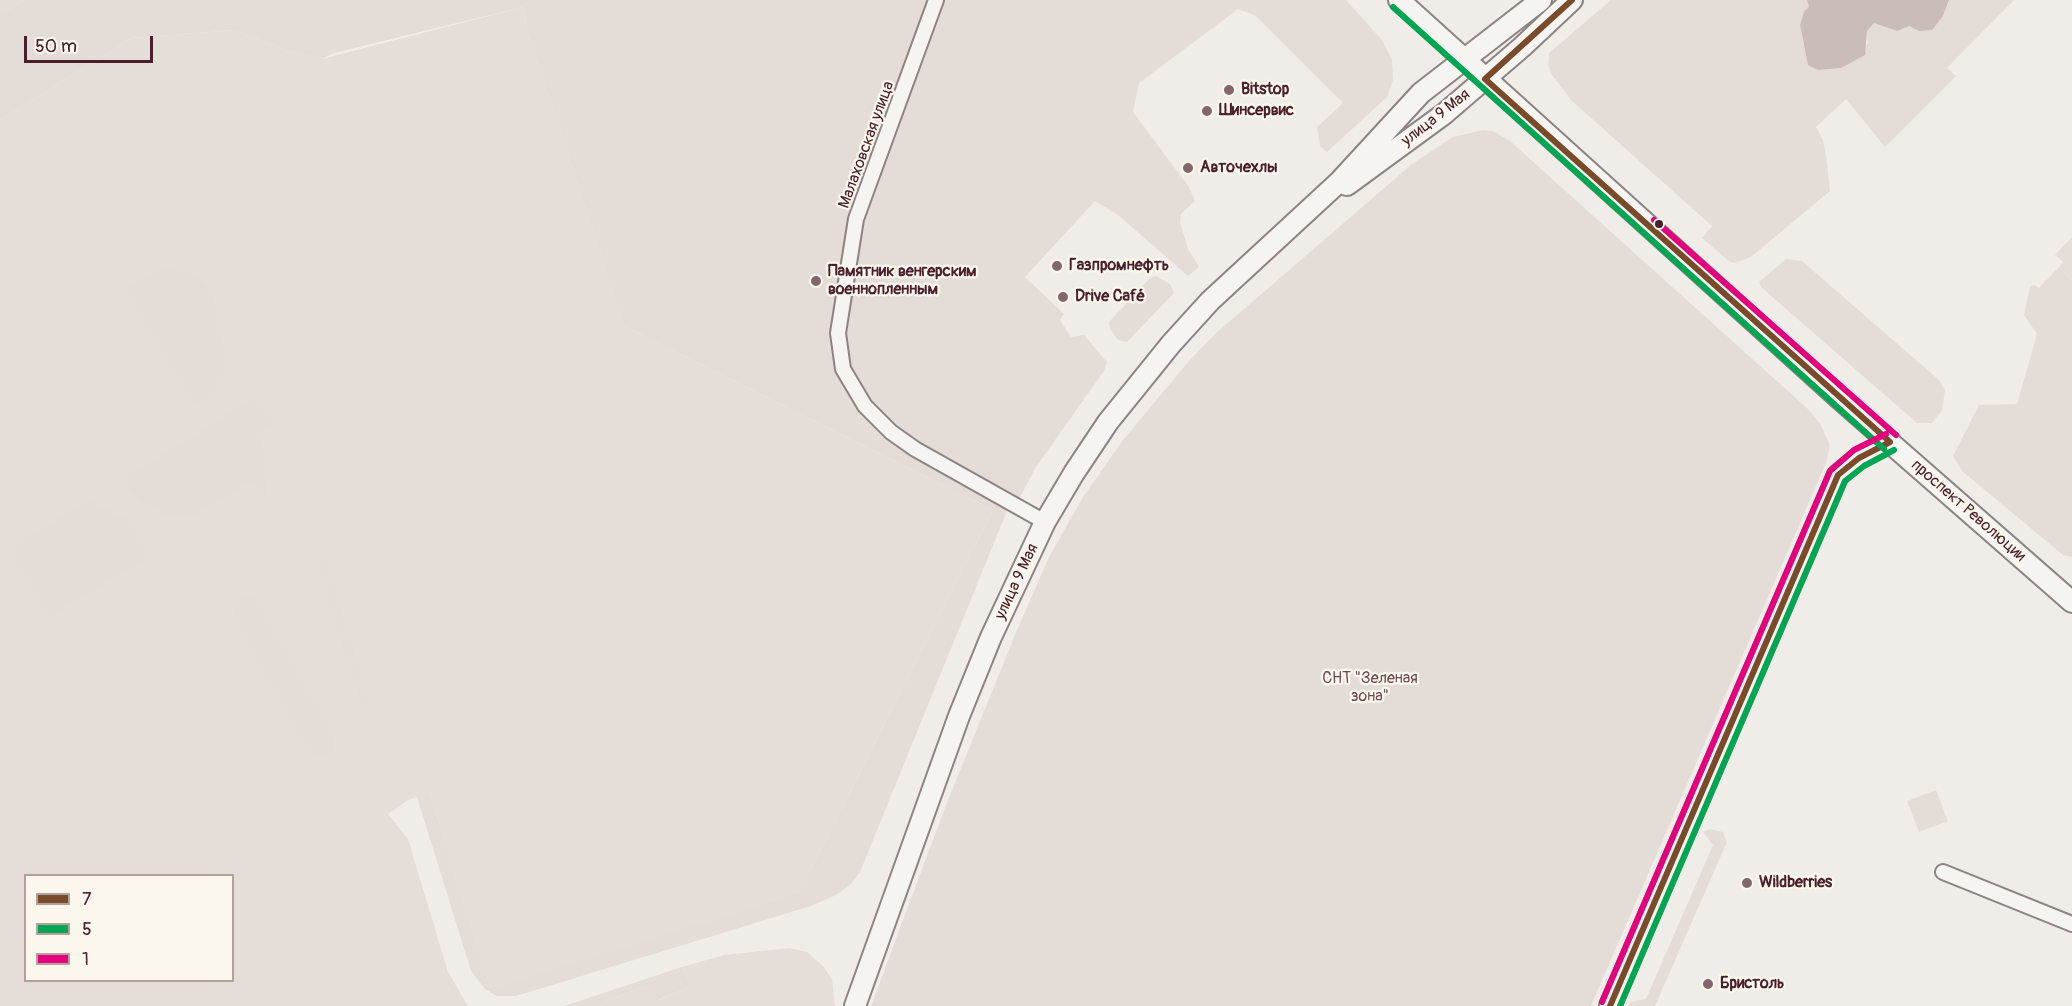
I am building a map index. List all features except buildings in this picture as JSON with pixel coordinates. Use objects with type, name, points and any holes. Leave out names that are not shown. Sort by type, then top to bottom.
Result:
[{"type":"main road","name":"проспект Революции","points":[[1399,0],[1890,442],[2072,602]]},
{"type":"main road","name":"улица 9 Мая","points":[[855,1006],[959,716],[991,638],[1045,522],[1079,464],[1137,384],[1210,301],[1340,181],[1421,93],[1541,0]]},
{"type":"main road","name":"улица 9 Мая","points":[[1292,226],[1444,114],[1572,0]]},
{"type":"main road","points":[[1610,1006],[1838,475],[1859,458],[1890,442]]},
{"type":"street","name":"Малаховская улица","points":[[936,0],[856,219],[838,333],[843,369],[865,406],[891,432],[915,449],[1045,522]]},
{"type":"street","points":[[1943,872],[2072,924]]},
{"type":"shaded area","points":[[0,0],[26,0],[0,14]]},
{"type":"shaded area","points":[[1807,0],[1949,0],[1943,16],[1932,30],[1919,31],[1909,26],[1897,31],[1874,23],[1867,31],[1865,55],[1841,68],[1818,70],[1808,65],[1800,25],[1804,11],[1809,7]]},
{"type":"shaded area","points":[[523,7],[527,33],[624,326],[993,510],[799,892],[491,990],[430,793],[408,800],[388,814],[408,839],[448,972],[468,1006],[0,1006],[0,120],[131,38],[236,30],[288,51],[322,59]]},
{"type":"shaded area","points":[[2072,237],[2072,280],[2059,267],[2063,262],[2055,255]]},
{"type":"shaded area","points":[[790,948],[807,952],[823,966],[832,979],[835,1006],[601,1006],[604,1002],[651,984],[659,1000],[692,986],[682,967],[724,955]]},
{"type":"green space","points":[[26,0],[929,0],[850,218],[835,332],[862,410],[1005,506],[1007,511],[860,872],[851,884],[836,895],[811,906],[516,996],[497,996],[485,989],[471,971],[417,797],[430,793],[491,989],[799,892],[993,510],[624,326],[527,33],[523,7],[334,53],[322,59],[288,51],[236,30],[131,38],[0,120],[0,14]]},
{"type":"green space","points":[[942,0],[1346,0],[1382,40],[1392,60],[1393,80],[1387,97],[1327,152],[1320,146],[1317,127],[1343,103],[1256,16],[1238,9],[1139,83],[1133,112],[1189,187],[1195,201],[1181,214],[1180,222],[1188,249],[1199,267],[1188,276],[1118,215],[1095,201],[1025,277],[1064,314],[1060,320],[1071,337],[1084,335],[1107,362],[1104,371],[1036,467],[1019,499],[895,428],[869,402],[848,368],[845,350],[861,223]]},
{"type":"green space","points":[[1611,0],[1807,0],[1809,7],[1804,11],[1800,25],[1804,46],[1818,70],[1841,68],[1848,64],[1868,43],[1867,31],[1874,22],[1896,31],[1909,25],[1919,31],[1943,16],[1949,0],[2014,0],[1947,68],[1956,76],[1885,147],[1846,99],[1816,127],[1823,140],[1830,191],[1751,257],[1735,263],[1730,262],[1702,238],[1712,226],[1572,101],[1552,75],[1548,65],[1549,53]]},
{"type":"green space","name":"СНТ \"Зеленая зона\"","points":[[1483,130],[1493,131],[1510,141],[1808,409],[1821,425],[1830,446],[1826,463],[1591,1006],[871,1006],[946,805],[1017,630],[1049,557],[1083,497],[1123,440],[1188,362],[1215,334],[1412,164],[1453,137]]},
{"type":"green space","points":[[1786,259],[1802,261],[1938,379],[1945,390],[1942,410],[1932,423],[1917,423],[1762,288],[1759,282]]},
{"type":"green space","points":[[2059,267],[2072,280],[2072,557],[2063,555],[1962,471],[1953,456],[1979,405],[2017,404],[2037,334],[2024,315],[2030,286],[2035,285],[2039,288]]},
{"type":"green space","points":[[162,268],[190,273],[204,284],[213,298],[225,357],[220,386],[194,406],[125,290]]},
{"type":"green space","points":[[1156,276],[1170,284],[1174,293],[1127,342],[1118,340],[1110,329],[1109,322],[1150,278]]},
{"type":"green space","points":[[256,397],[274,426],[261,434],[267,502],[254,480],[187,519],[166,515],[146,504],[132,491],[124,479]]},
{"type":"green space","points":[[89,501],[129,521],[151,556],[49,617],[10,553],[22,541]]},
{"type":"green space","points":[[323,552],[374,718],[367,720],[316,562]]},
{"type":"green space","points":[[243,596],[252,596],[258,602],[331,731],[335,743],[333,751],[326,755],[314,756],[305,747],[235,620],[234,605]]},
{"type":"green space","points":[[1936,790],[1948,821],[1919,832],[1907,801]]},
{"type":"green space","points":[[1710,829],[1723,832],[1727,842],[1655,1006],[1629,1006],[1630,1002],[1646,999],[1713,845],[1703,832]]},
{"type":"green space","points":[[682,967],[692,986],[658,1000],[651,984],[604,1002],[601,1006],[564,1006]]},
{"type":"transit line","name":"7","points":[[1485,79],[1572,0]]},
{"type":"transit line","name":"5","points":[[1393,7],[1884,449]]},
{"type":"transit line","name":"7","points":[[1485,79],[1890,442]]},
{"type":"transit line","name":"1","points":[[1654,220],[1896,435]]},
{"type":"transit line","name":"1","points":[[1602,1002],[1830,471],[1854,450],[1886,434]]},
{"type":"transit line","name":"7","points":[[1610,1006],[1838,475],[1859,458],[1890,442]]},
{"type":"transit line","name":"5","points":[[1620,1006],[1845,481],[1864,466],[1894,450]]},
{"type":"place","name":"Bitstop","points":[[1229,90]]},
{"type":"place","name":"Шинсервис","points":[[1207,111]]},
{"type":"place","name":"Авточехлы","points":[[1188,168]]},
{"type":"place","name":"Газпромнефть","points":[[1057,266]]},
{"type":"place","name":"Памятник венгерским военнопленным","points":[[816,281]]},
{"type":"place","name":"Drive Café","points":[[1063,297]]},
{"type":"place","name":"Wildberries","points":[[1747,883]]},
{"type":"place","name":"Бристоль","points":[[1708,984]]}]
